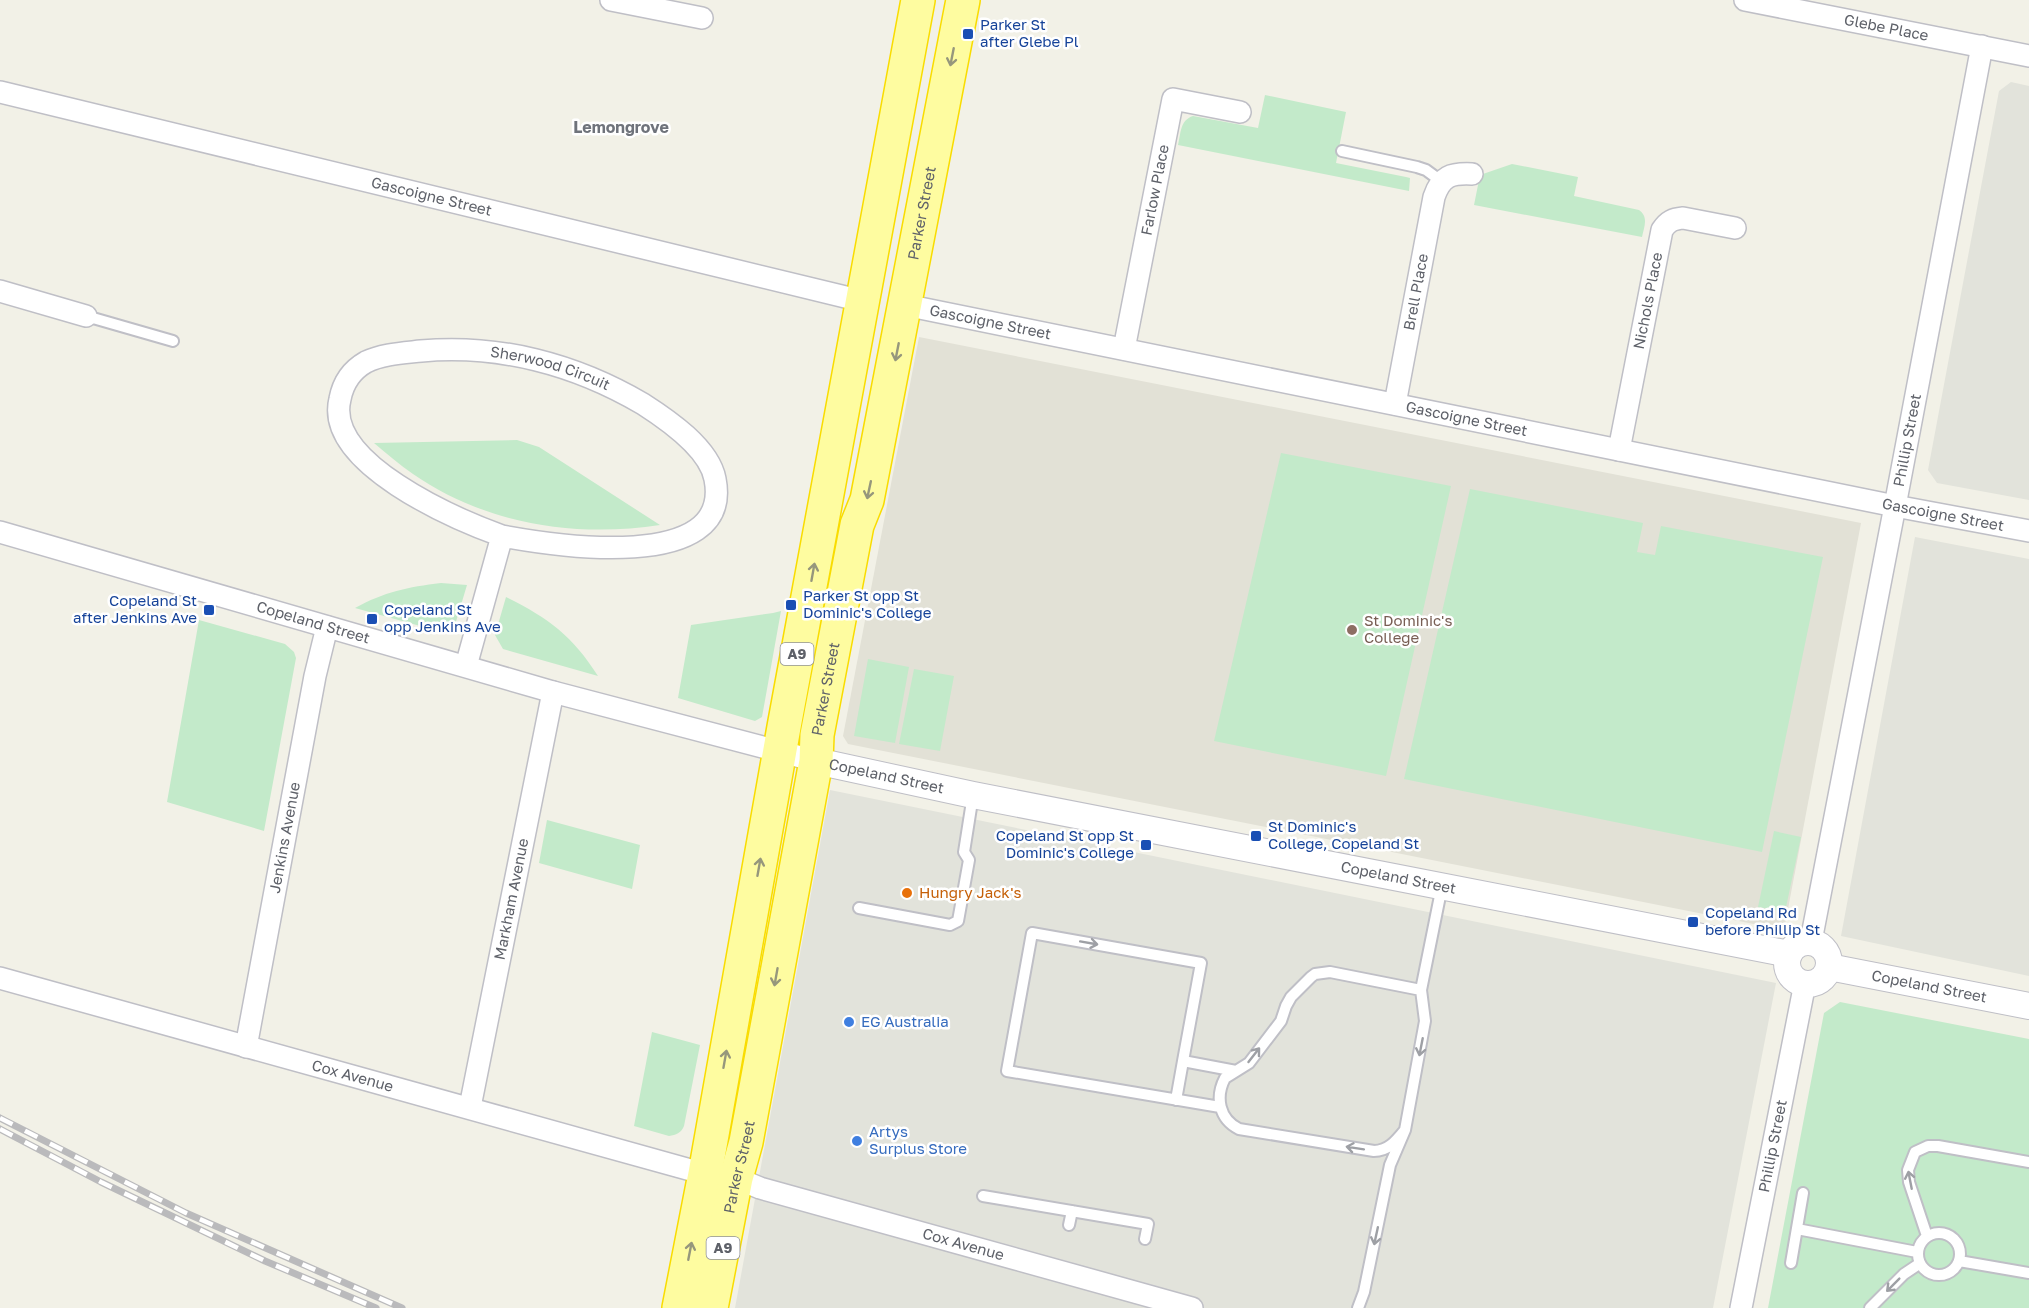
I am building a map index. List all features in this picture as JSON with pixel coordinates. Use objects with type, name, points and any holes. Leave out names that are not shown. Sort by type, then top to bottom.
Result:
[{"type":"highway","name":"Parker Street","points":[[711,1308],[720,1176],[779,752],[918,0]]},
{"type":"highway","name":"Parker Street","points":[[679,1308],[720,1176],[746,1142],[816,761],[817,735],[857,525],[867,500],[963,0]]},
{"type":"street","points":[[611,0],[702,18]]},
{"type":"street","name":"Glebe Place","points":[[1745,0],[2029,56]]},
{"type":"street","name":"Phillip Street","points":[[1800,948],[1895,506],[1982,46]]},
{"type":"street","name":"Gascoigne Street","points":[[0,92],[862,301]]},
{"type":"street","name":"Farlow Place","points":[[1124,349],[1173,99],[1240,112]]},
{"type":"street","points":[[1441,181],[1458,173],[1472,174]]},
{"type":"street","name":"Brell Place","points":[[1395,404],[1434,197],[1441,181]]},
{"type":"street","name":"Nichols Place","points":[[1619,450],[1662,230],[1667,222],[1683,218],[1735,228]]},
{"type":"street","points":[[0,291],[86,316]]},
{"type":"street","name":"Gascoigne Street","points":[[905,305],[1895,506],[2029,531]]},
{"type":"street","name":"Sherwood Circuit","points":[[433,350],[491,351],[552,363],[615,389],[669,422],[701,451],[715,478],[717,489],[714,504],[707,519],[689,535],[670,542],[621,547],[578,547],[555,546],[502,536],[437,509],[417,498],[370,464],[351,445],[341,428],[338,408],[345,384],[354,371],[378,358],[433,350]]},
{"type":"street","name":"Copeland Street","points":[[0,532],[553,692],[816,761],[973,795],[1442,886],[1800,948]]},
{"type":"street","points":[[466,666],[502,536]]},
{"type":"street","name":"Jenkins Avenue","points":[[246,1047],[313,688],[327,627]]},
{"type":"street","name":"Markham Avenue","points":[[470,1107],[553,692]]},
{"type":"street","points":[[1818,943],[1828,953],[1829,967],[1822,979],[1816,983],[1795,980],[1791,974],[1787,962],[1800,948],[1818,943]]},
{"type":"street","name":"Copeland Street","points":[[1829,967],[2029,1006]]},
{"type":"street","name":"Cox Avenue","points":[[0,978],[1192,1308]]},
{"type":"street","name":"Phillip Street","points":[[1741,1308],[1805,983]]},
{"type":"lane","points":[[1342,151],[1417,167],[1426,170],[1441,181]]},
{"type":"lane","points":[[86,316],[172,341]]},
{"type":"lane","points":[[859,908],[950,925],[955,924],[958,921],[969,860],[964,852],[973,795]]},
{"type":"lane","points":[[1358,1308],[1364,1292],[1390,1165],[1405,1130],[1425,1021],[1421,990],[1442,886]]},
{"type":"lane","points":[[1176,1100],[1201,963],[1032,933],[1007,1071],[1176,1100],[1220,1107]]},
{"type":"lane","points":[[1405,1130],[1389,1147],[1382,1151],[1374,1151],[1239,1129],[1222,1114],[1220,1107],[1222,1083],[1225,1078],[1249,1063],[1281,1021],[1291,998],[1315,974],[1330,972],[1421,990]]},
{"type":"lane","points":[[1183,1061],[1236,1071]]},
{"type":"lane","points":[[1927,1236],[1909,1182],[1908,1170],[1915,1152],[1928,1146],[1938,1146],[2029,1162]]},
{"type":"lane","points":[[1791,1263],[1803,1193]]},
{"type":"lane","points":[[983,1196],[1148,1224],[1145,1239]]},
{"type":"lane","points":[[1069,1225],[1072,1211]]},
{"type":"lane","points":[[1797,1229],[1917,1252]]},
{"type":"lane","points":[[1942,1233],[1954,1240],[1960,1253],[1956,1267],[1944,1275],[1930,1274],[1919,1264],[1917,1252],[1919,1245],[1927,1236],[1942,1233]]},
{"type":"lane","points":[[1959,1261],[2029,1273]]},
{"type":"lane","points":[[1870,1308],[1904,1274],[1919,1264]]},
{"type":"shaded area","points":[[2011,82],[2029,86],[2029,500],[1937,483],[1928,470],[1999,91]]},
{"type":"shaded area","name":"St Dominic's College","points":[[919,337],[1861,523],[1784,930],[848,744],[843,736]]},
{"type":"shaded area","points":[[1915,537],[2029,559],[2029,976],[1841,936]]},
{"type":"shaded area","points":[[830,790],[1776,983],[1713,1308],[735,1308]]},
{"type":"green space","points":[[1265,95],[1346,112],[1336,163],[1410,178],[1409,191],[1178,145],[1183,124],[1193,116],[1258,128]]},
{"type":"green space","points":[[1512,164],[1578,177],[1574,196],[1639,210],[1645,219],[1642,237],[1474,205],[1480,175]]},
{"type":"green space","points":[[517,440],[539,447],[660,525],[596,530],[563,528],[500,516],[441,491],[408,471],[374,443]]},
{"type":"green space","points":[[1281,453],[1451,486],[1386,776],[1214,741]]},
{"type":"green space","points":[[1470,489],[1643,523],[1637,552],[1655,555],[1661,526],[1823,557],[1762,852],[1404,779]]},
{"type":"green space","points":[[441,583],[467,585],[455,625],[442,632],[355,608],[396,591]]},
{"type":"green space","points":[[506,597],[547,620],[558,629],[579,649],[598,676],[503,649],[495,635]]},
{"type":"green space","points":[[781,611],[762,717],[755,721],[678,698],[691,625]]},
{"type":"green space","points":[[199,620],[285,644],[294,652],[296,658],[264,831],[167,802]]},
{"type":"green space","points":[[868,659],[909,667],[895,743],[854,736]]},
{"type":"green space","points":[[914,669],[954,676],[940,751],[899,744]]},
{"type":"green space","points":[[547,820],[640,845],[632,889],[539,863]]},
{"type":"green space","points":[[1774,831],[1801,837],[1785,912],[1758,907]]},
{"type":"green space","points":[[1840,1002],[2029,1039],[2029,1308],[1768,1308],[1824,1013]]},
{"type":"green space","points":[[652,1032],[700,1045],[684,1126],[680,1132],[672,1136],[634,1126]]},
{"type":"railway","points":[[0,1118],[186,1213],[402,1308]]},
{"type":"railway","points":[[0,1129],[101,1182],[265,1261],[376,1308]]},
{"type":"place","name":"Parker St after Glebe Pl","points":[[968,34]]},
{"type":"place","name":"Parker St opp St Dominic's College","points":[[791,605]]},
{"type":"place","name":"Copeland St after Jenkins Ave","points":[[209,610]]},
{"type":"place","name":"Copeland St opp Jenkins Ave","points":[[372,619]]},
{"type":"place","name":"St Dominic's College","points":[[1352,630]]},
{"type":"place","name":"St Dominic's College, Copeland St","points":[[1256,836]]},
{"type":"place","name":"Copeland St opp St Dominic's College","points":[[1146,845]]},
{"type":"place","name":"Hungry Jack's","points":[[907,893]]},
{"type":"place","name":"Copeland Rd before Phillip St","points":[[1693,922]]},
{"type":"place","name":"EG Australia","points":[[849,1022]]},
{"type":"place","name":"Artys Surplus Store","points":[[857,1141]]},
{"type":"district","name":"Lemongrove","points":[[621,127]]}]
